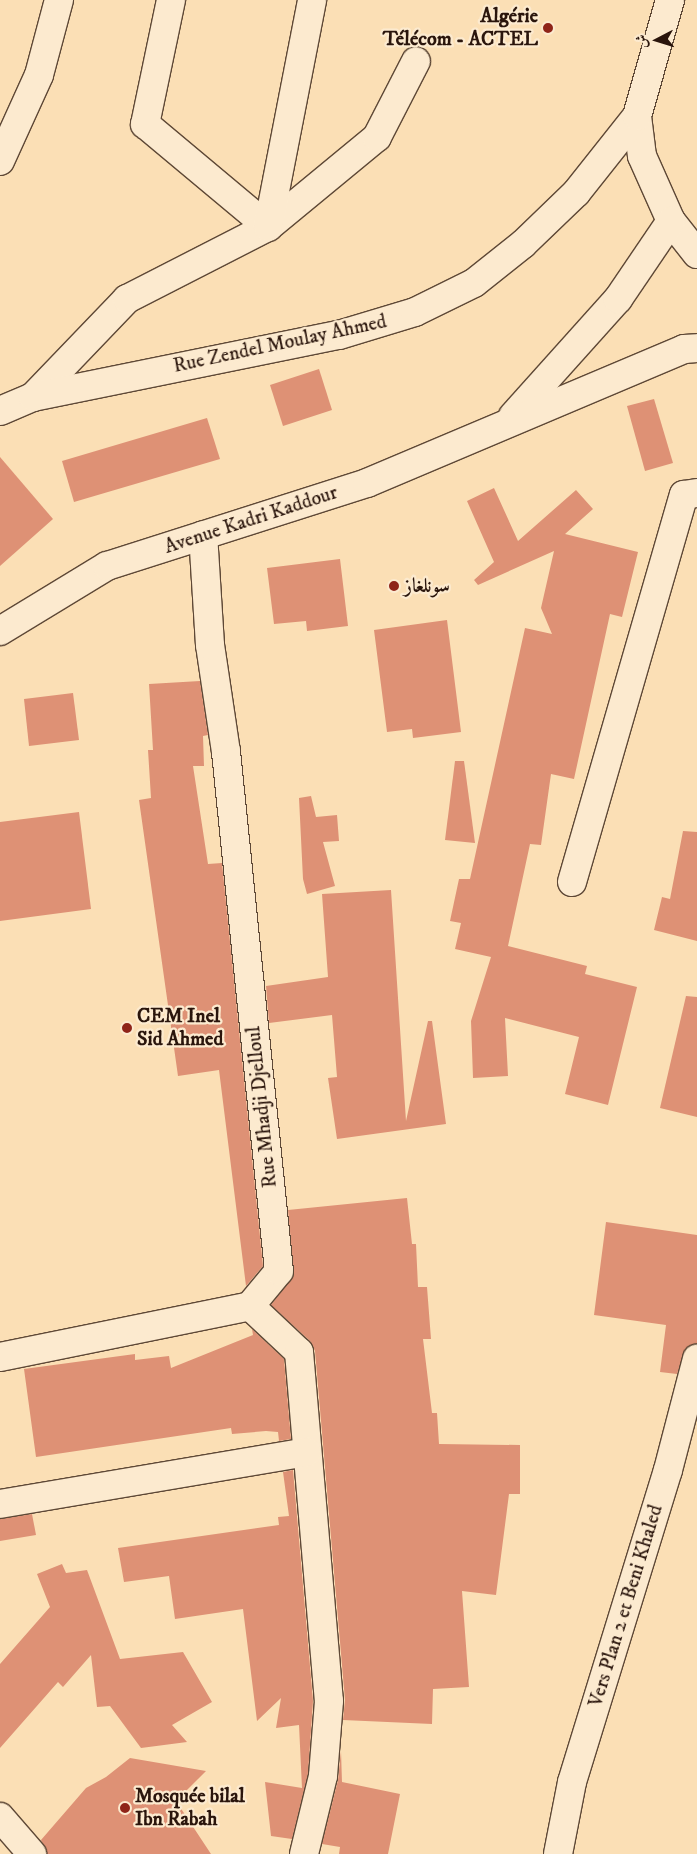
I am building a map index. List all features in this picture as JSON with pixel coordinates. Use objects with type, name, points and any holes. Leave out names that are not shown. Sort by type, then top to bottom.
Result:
[{"type":"street","points":[[0,161],[39,75],[59,0]]},
{"type":"street","points":[[171,0],[144,124],[268,227]]},
{"type":"street","points":[[268,227],[312,0]]},
{"type":"street","points":[[670,0],[636,116],[642,156],[671,221],[697,254]]},
{"type":"street","points":[[32,397],[127,299],[268,227],[378,137],[416,61]]},
{"type":"street","name":"Rue Zendel Moulay Ahmed","points":[[0,410],[32,397],[339,335],[415,312],[474,283],[523,244],[576,193],[636,116]]},
{"type":"street","name":"Avenue Kadri Kaddour","points":[[509,421],[618,299],[671,221]]},
{"type":"street","name":"Avenue Kadri Kaddour","points":[[0,631],[107,566],[367,483],[509,421],[684,349],[697,348]]},
{"type":"street","points":[[572,882],[684,495],[697,493]]},
{"type":"street","name":"Rue Mhadji Djelloul","points":[[203,536],[210,645],[226,752],[279,1271],[250,1306]]},
{"type":"street","points":[[0,1358],[250,1306],[299,1352],[329,1701],[323,1776],[304,1854]]},
{"type":"street","name":"Vers Plan 2 et Beni Khaled","points":[[558,1854],[572,1782],[668,1470],[697,1359]]},
{"type":"street","points":[[0,1504],[308,1452]]},
{"type":"street","points":[[0,1817],[32,1854]]},
{"type":"building","points":[[319,369],[332,410],[283,426],[270,385]]},
{"type":"building","points":[[654,399],[673,463],[645,471],[627,406]]},
{"type":"building","points":[[207,418],[220,459],[74,502],[62,461]]},
{"type":"building","points":[[0,457],[53,519],[0,566]]},
{"type":"building","points":[[494,488],[518,541],[576,490],[593,509],[565,534],[638,552],[622,617],[610,614],[574,779],[551,774],[541,845],[530,844],[508,946],[587,966],[585,974],[637,987],[608,1105],[565,1094],[579,1037],[505,1018],[508,1076],[473,1078],[471,1021],[491,957],[455,949],[461,923],[450,921],[459,879],[470,879],[525,628],[552,634],[541,608],[554,551],[478,585],[474,580],[494,562],[467,501]]},
{"type":"building","points":[[340,559],[348,626],[307,631],[306,621],[274,624],[267,568]]},
{"type":"building","points":[[447,620],[461,732],[413,738],[412,729],[387,732],[374,630]]},
{"type":"building","points":[[200,681],[208,735],[203,736],[204,766],[193,766],[208,864],[222,863],[263,1266],[246,1286],[219,1070],[178,1076],[139,800],[151,798],[148,750],[153,750],[149,684]]},
{"type":"building","points":[[73,693],[79,740],[29,746],[24,699]]},
{"type":"building","points":[[455,761],[464,761],[475,843],[445,840]]},
{"type":"building","points":[[311,796],[316,817],[337,815],[339,841],[323,842],[335,886],[307,894],[303,879],[299,798]]},
{"type":"building","points":[[79,812],[91,909],[0,921],[0,822]]},
{"type":"building","points":[[683,831],[697,832],[697,941],[654,930],[662,897],[670,899]]},
{"type":"building","points":[[391,890],[406,1121],[428,1021],[432,1021],[446,1124],[337,1139],[328,1078],[337,1077],[332,1015],[269,1023],[266,986],[328,977],[322,894]]},
{"type":"building","points":[[686,996],[697,997],[697,1117],[660,1108]]},
{"type":"building","points":[[407,1198],[412,1244],[416,1244],[418,1287],[427,1287],[431,1339],[423,1339],[432,1413],[437,1413],[439,1444],[520,1445],[520,1494],[509,1494],[496,1595],[462,1591],[469,1687],[433,1689],[432,1724],[343,1720],[345,1700],[315,1351],[310,1341],[271,1305],[294,1275],[288,1210]]},
{"type":"building","points":[[606,1222],[697,1235],[697,1344],[686,1348],[677,1374],[660,1372],[666,1325],[594,1315]]},
{"type":"building","points":[[252,1329],[284,1359],[291,1439],[279,1441],[278,1432],[266,1431],[232,1434],[231,1428],[36,1457],[24,1369],[135,1354],[135,1360],[169,1356],[171,1368],[253,1335]]},
{"type":"building","points":[[293,1470],[313,1701],[308,1774],[292,1839],[271,1836],[265,1782],[302,1788],[299,1725],[276,1728],[281,1698],[257,1721],[243,1609],[175,1619],[169,1576],[124,1582],[118,1548],[279,1525],[278,1517],[289,1516],[283,1472]]},
{"type":"building","points":[[32,1514],[36,1535],[0,1541],[0,1519]]},
{"type":"building","points":[[62,1564],[66,1573],[87,1570],[120,1659],[183,1652],[212,1702],[172,1725],[187,1742],[141,1748],[110,1706],[97,1707],[91,1655],[63,1687],[58,1682],[0,1748],[0,1664],[50,1607],[37,1574]]},
{"type":"building","points":[[341,1751],[342,1782],[400,1794],[388,1854],[339,1854],[340,1847],[322,1844],[338,1780]]},
{"type":"building","name":"Mosquée bilal Ibn Rabah","points":[[130,1758],[206,1771],[176,1801],[211,1854],[47,1854],[41,1840],[86,1788],[106,1777]]},
{"type":"place","name":"Algérie Télécom - ACTEL","points":[[548,28]]},
{"type":"place","name":"سونلغاز","points":[[394,586]]},
{"type":"place","name":"CEM Inel Sid Ahmed","points":[[127,1028]]},
{"type":"place","name":"Mosquée bilal Ibn Rabah","points":[[125,1808]]}]
